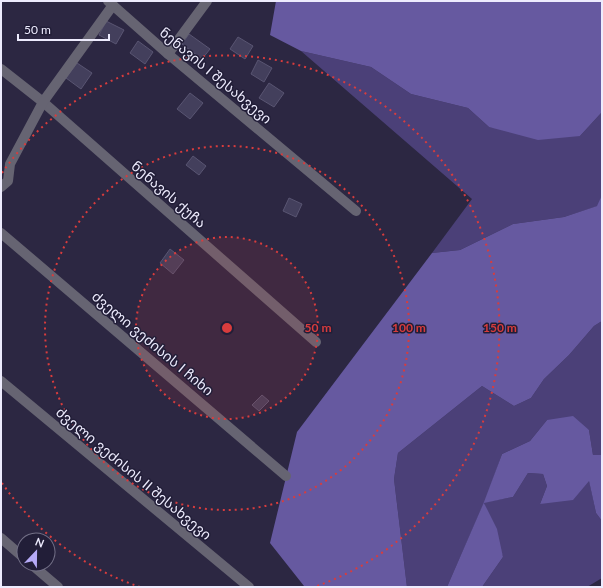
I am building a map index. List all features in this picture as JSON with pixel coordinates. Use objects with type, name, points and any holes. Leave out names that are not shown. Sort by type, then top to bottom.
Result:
[{"type":"street","points":[[168,54],[207,1]]},
{"type":"street","name":"ნენავის I შესახვევი","points":[[1,187],[8,181],[10,164],[43,102],[110,3],[168,54],[356,211]]},
{"type":"street","name":"ნენავის ქუჩა","points":[[1,69],[43,102],[316,342]]},
{"type":"street","name":"ძველი ვეძისის I ჩიხი","points":[[1,233],[286,476]]},
{"type":"street","name":"ძველი ვეძისის II შესახვევი","points":[[1,381],[249,587]]},
{"type":"street","points":[[1,538],[16,551]]},
{"type":"street","points":[[40,572],[58,587]]},
{"type":"shaded area","points":[[276,1],[602,1],[602,112],[580,136],[538,140],[489,127],[468,108],[411,94],[371,67],[301,51],[270,35]]},
{"type":"shaded area","points":[[301,51],[371,67],[411,94],[468,108],[489,127],[580,136],[602,112],[602,195],[598,206],[564,217],[513,224],[460,250],[432,253],[472,199]]},
{"type":"shaded area","points":[[602,195],[602,321],[594,326],[569,355],[544,379],[531,398],[514,406],[482,386],[398,453],[394,479],[407,587],[304,586],[270,543],[297,432],[432,253],[460,250],[513,224],[564,217],[597,206]]},
{"type":"shaded area","points":[[602,321],[602,455],[593,455],[589,430],[547,420],[530,441],[502,454],[485,502],[513,497],[528,473],[543,474],[547,486],[540,504],[589,480],[596,513],[602,521],[602,578],[587,587],[482,587],[503,557],[484,503],[447,587],[407,587],[394,479],[398,453],[482,386],[514,406],[531,398],[544,379],[569,355],[594,326]]},
{"type":"shaded area","points":[[573,416],[589,430],[593,455],[602,455],[602,521],[596,513],[589,481],[573,500],[540,504],[547,486],[543,474],[528,473],[513,497],[484,503],[497,529],[503,557],[482,587],[447,587],[484,502],[502,454],[530,441],[547,420]]},
{"type":"building","points":[[106,21],[124,30],[116,44],[99,35]]},
{"type":"building","points":[[189,34],[210,49],[202,59],[182,44]]},
{"type":"building","points":[[238,37],[253,46],[245,59],[230,49]]},
{"type":"building","points":[[138,41],[153,52],[145,64],[130,53]]},
{"type":"building","points":[[258,60],[272,68],[264,82],[251,74]]},
{"type":"building","points":[[77,63],[92,73],[81,89],[66,78]]},
{"type":"building","points":[[269,83],[284,93],[274,107],[259,98]]},
{"type":"building","points":[[190,93],[203,103],[190,119],[177,109]]},
{"type":"building","points":[[193,156],[206,166],[199,175],[186,165]]},
{"type":"building","points":[[289,198],[302,204],[296,217],[283,211]]},
{"type":"building","points":[[170,249],[184,260],[173,274],[160,263]]},
{"type":"building","points":[[262,395],[269,401],[259,411],[252,405]]}]
